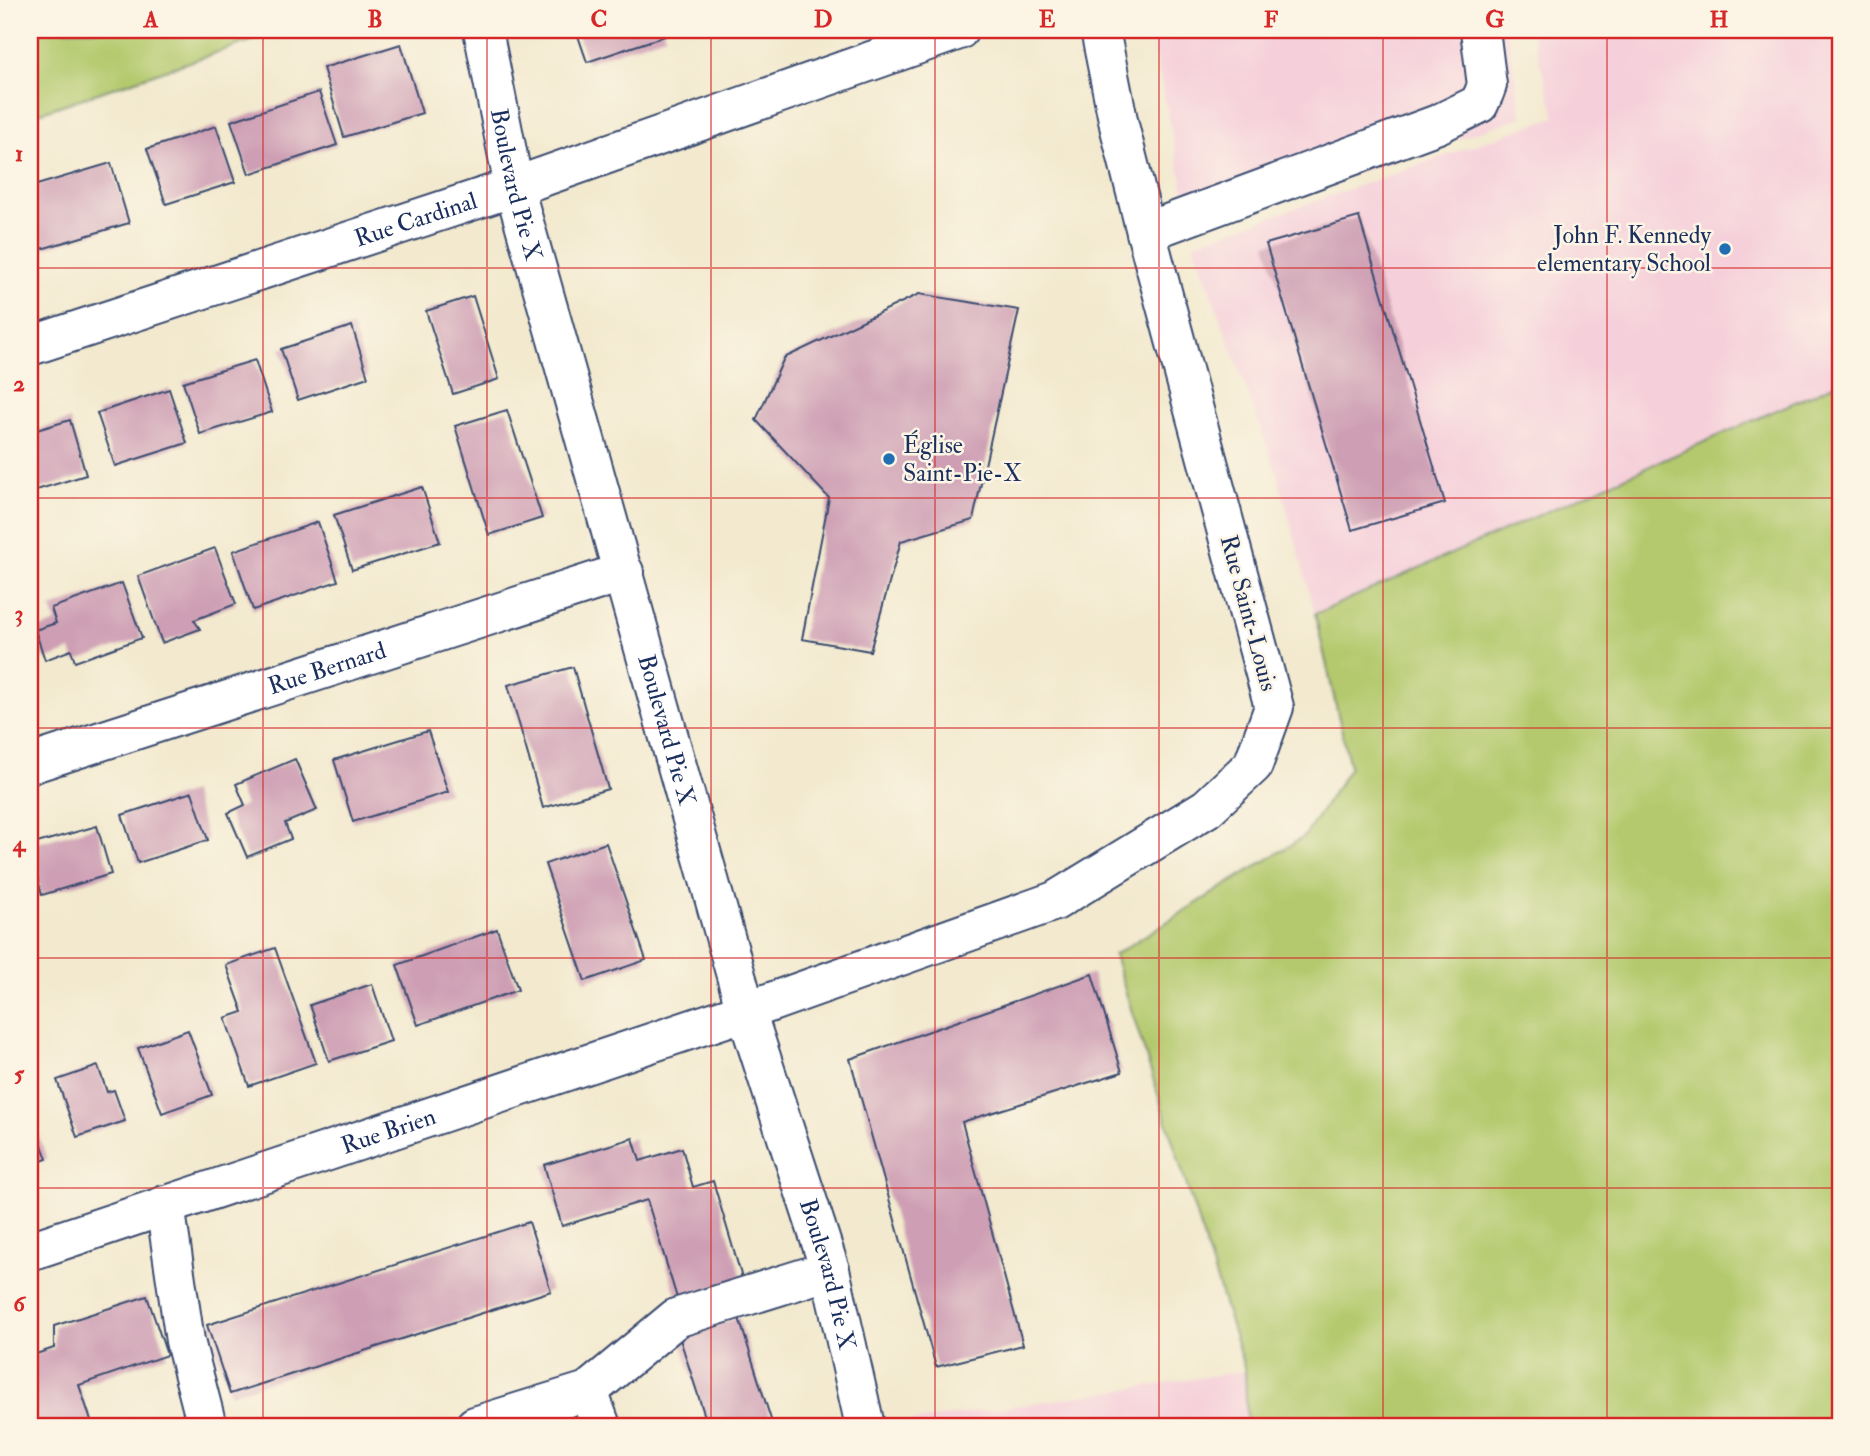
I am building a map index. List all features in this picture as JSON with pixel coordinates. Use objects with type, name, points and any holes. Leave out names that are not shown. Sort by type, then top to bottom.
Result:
[{"type":"street","name":"Boulevard Pie X","points":[[483,30],[514,187],[746,1011],[830,1270],[865,1426]]},
{"type":"street","name":"Rue Cardinal","points":[[30,346],[514,187],[959,30]]},
{"type":"street","name":"Rue Saint-Louis","points":[[746,1011],[1055,901],[1208,808],[1253,765],[1274,707],[1146,232],[1119,125],[1100,30]]},
{"type":"street","points":[[1146,232],[1438,124],[1479,104],[1487,85],[1480,30]]},
{"type":"street","name":"Rue Bernard","points":[[30,764],[624,572]]},
{"type":"street","name":"Rue Brien","points":[[30,1251],[746,1011]]},
{"type":"street","points":[[164,1206],[186,1341],[207,1426]]},
{"type":"street","points":[[475,1426],[594,1409],[676,1318],[830,1270]]},
{"type":"shaded area","points":[[1150,30],[1507,30],[1522,117],[1192,228]]},
{"type":"shaded area","points":[[1531,30],[1840,30],[1840,382],[1315,614],[1277,473],[1193,244],[1555,117]]},
{"type":"shaded area","points":[[1245,1371],[1247,1426],[883,1426]]},
{"type":"green space","points":[[30,30],[283,30],[30,116]]},
{"type":"green space","points":[[1840,382],[1840,1426],[1247,1426],[1245,1370],[1114,955],[1305,836],[1350,767],[1315,614]]},
{"type":"building","points":[[576,30],[663,30],[665,36],[587,62]]},
{"type":"building","points":[[401,44],[422,113],[344,137],[323,68]]},
{"type":"building","points":[[319,92],[337,145],[249,174],[231,121]]},
{"type":"building","points":[[216,126],[235,182],[166,204],[147,149]]},
{"type":"building","points":[[111,163],[129,223],[38,250],[30,220],[30,187]]},
{"type":"building","points":[[1359,217],[1445,503],[1352,530],[1266,244]]},
{"type":"building","name":"Église Saint-Pie-X","points":[[919,294],[1019,310],[973,520],[901,541],[870,651],[802,639],[829,498],[756,420],[784,358]]},
{"type":"building","points":[[473,296],[499,379],[453,394],[426,311]]},
{"type":"building","points":[[352,326],[368,377],[298,400],[281,349]]},
{"type":"building","points":[[255,360],[272,412],[200,434],[183,382]]},
{"type":"building","points":[[169,389],[187,443],[115,466],[97,413]]},
{"type":"building","points":[[507,410],[542,518],[489,535],[455,426]]},
{"type":"building","points":[[70,420],[86,475],[30,492],[30,432]]},
{"type":"building","points":[[422,487],[440,542],[352,570],[334,515]]},
{"type":"building","points":[[318,522],[338,581],[253,610],[233,551]]},
{"type":"building","points":[[215,548],[236,604],[194,620],[200,629],[162,643],[138,576]]},
{"type":"building","points":[[122,583],[142,638],[75,662],[71,650],[45,660],[35,630],[56,623],[51,608]]},
{"type":"building","points":[[573,667],[608,789],[543,808],[508,685]]},
{"type":"building","points":[[428,731],[448,792],[353,822],[334,760]]},
{"type":"building","points":[[295,759],[317,810],[285,823],[291,839],[247,857],[228,813],[245,805],[236,784]]},
{"type":"building","points":[[192,792],[208,840],[138,863],[122,815]]},
{"type":"building","points":[[97,826],[111,874],[42,895],[30,845]]},
{"type":"building","points":[[606,843],[646,960],[585,981],[545,864]]},
{"type":"building","points":[[497,929],[518,990],[418,1025],[397,965]]},
{"type":"building","points":[[275,948],[316,1063],[249,1086],[225,1018],[243,1012],[226,965]]},
{"type":"building","points":[[1092,974],[1122,1072],[962,1122],[1023,1345],[936,1367],[850,1059]]},
{"type":"building","points":[[372,984],[391,1041],[329,1061],[310,1005]]},
{"type":"building","points":[[188,1030],[212,1095],[162,1113],[138,1048]]},
{"type":"building","points":[[98,1066],[107,1092],[114,1090],[125,1121],[77,1137],[57,1080]]},
{"type":"building","points":[[30,1113],[47,1159],[30,1165]]},
{"type":"building","points":[[633,1138],[640,1161],[682,1148],[693,1187],[713,1181],[742,1278],[677,1298],[647,1200],[562,1226],[544,1165]]},
{"type":"building","points":[[529,1222],[551,1291],[230,1394],[207,1325]]},
{"type":"building","points":[[147,1296],[167,1355],[79,1385],[93,1426],[39,1426],[30,1400],[30,1356],[54,1348],[54,1326]]},
{"type":"building","points":[[739,1318],[773,1426],[708,1426],[679,1336]]},
{"type":"place","name":"John F. Kennedy elementary School","points":[[1725,249]]},
{"type":"place","name":"Église Saint-Pie-X","points":[[889,459]]}]
